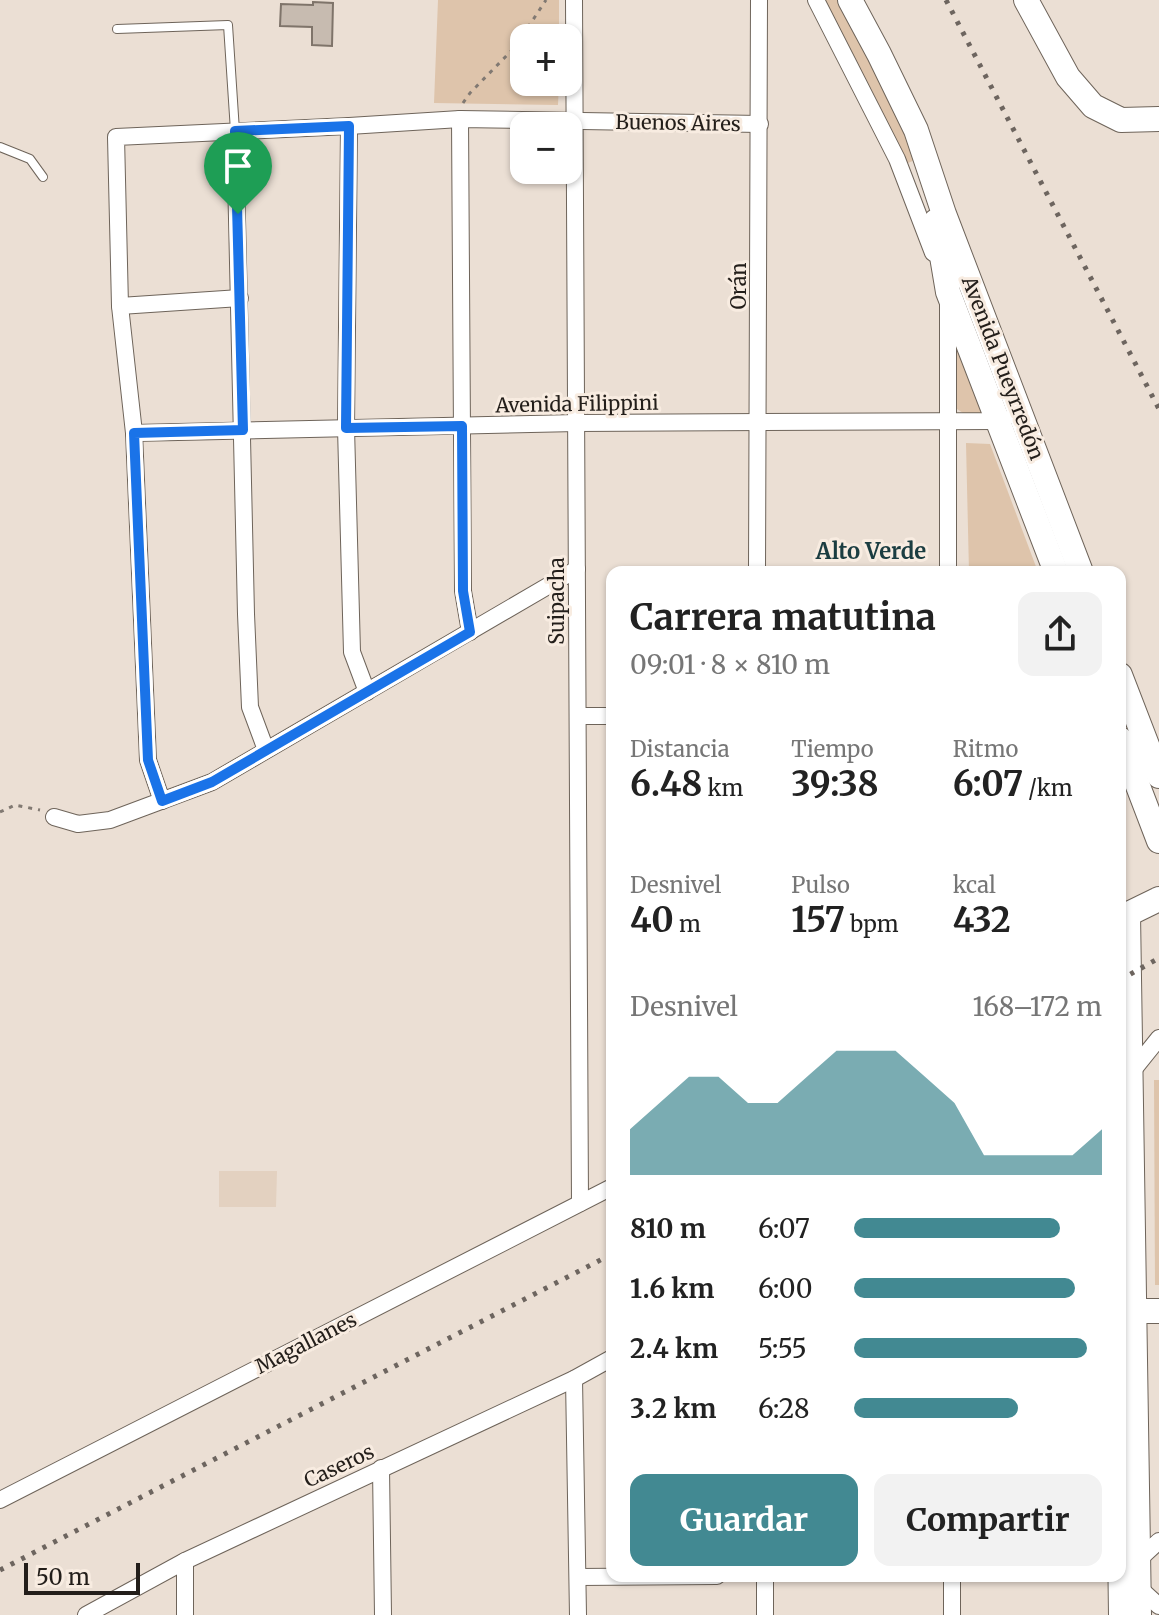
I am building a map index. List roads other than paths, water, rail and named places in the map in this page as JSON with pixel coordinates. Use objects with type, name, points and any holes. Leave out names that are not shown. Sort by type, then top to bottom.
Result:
[{"type":"street","name":"Suipacha","points":[[574,0],[575,112]]},
{"type":"street","name":"Orán","points":[[757,566],[759,0]]},
{"type":"street","name":"Avenida Pueyrredón","points":[[816,0],[897,159],[948,292],[1078,566]]},
{"type":"street","name":"Avenida Pueyrredón","points":[[850,0],[916,130],[1054,566]]},
{"type":"street","points":[[1026,0],[1068,77],[1093,106],[1121,120],[1159,119]]},
{"type":"street","name":"Buenos Aires","points":[[120,306],[116,137],[460,119],[510,120]]},
{"type":"street","points":[[460,119],[463,591],[470,632]]},
{"type":"street","name":"Buenos Aires","points":[[582,121],[760,124]]},
{"type":"street","points":[[349,126],[346,428],[352,652],[367,692]]},
{"type":"street","points":[[235,131],[250,707],[266,750]]},
{"type":"street","name":"Avenida Pueyrredón","points":[[927,164],[948,292]]},
{"type":"street","name":"Suipacha","points":[[575,184],[580,1203]]},
{"type":"street","points":[[948,292],[948,566]]},
{"type":"street","points":[[162,801],[148,760],[134,433],[120,306],[240,298]]},
{"type":"street","name":"Avenida Filippini","points":[[134,433],[1009,417]]},
{"type":"street","points":[[54,817],[78,824],[110,820],[212,782],[577,569]]},
{"type":"street","points":[[1126,712],[1159,776]]},
{"type":"street","points":[[578,716],[606,716]]},
{"type":"street","points":[[1126,755],[1159,841]]},
{"type":"street","points":[[1126,915],[1159,899]]},
{"type":"street","points":[[1126,1076],[1159,1038]]},
{"type":"street","points":[[1121,1615],[1129,1574],[1138,1311],[1126,1095]]},
{"type":"street","name":"Magallanes","points":[[0,1500],[606,1190]]},
{"type":"street","name":"Caseros","points":[[86,1615],[185,1561],[606,1361]]},
{"type":"street","points":[[574,1379],[578,1615]]},
{"type":"street","points":[[381,1468],[383,1615]]},
{"type":"street","points":[[1129,1574],[1159,1541]]},
{"type":"street","points":[[185,1561],[185,1615]]},
{"type":"street","points":[[1129,1574],[1159,1606]]},
{"type":"street","points":[[1129,1574],[1139,1615]]},
{"type":"street","points":[[578,1577],[606,1577]]},
{"type":"street","points":[[765,1582],[765,1615]]},
{"type":"street","points":[[952,1582],[952,1615]]},
{"type":"lane","points":[[117,29],[228,25],[235,131]]},
{"type":"lane","points":[[0,147],[30,159],[43,177]]},
{"type":"railway","points":[[946,0],[1159,409]]},
{"type":"railway","points":[[1126,977],[1159,958]]},
{"type":"railway","points":[[0,1570],[606,1257]]},
{"type":"district","name":"Alto Verde","points":[[871,551]]}]
